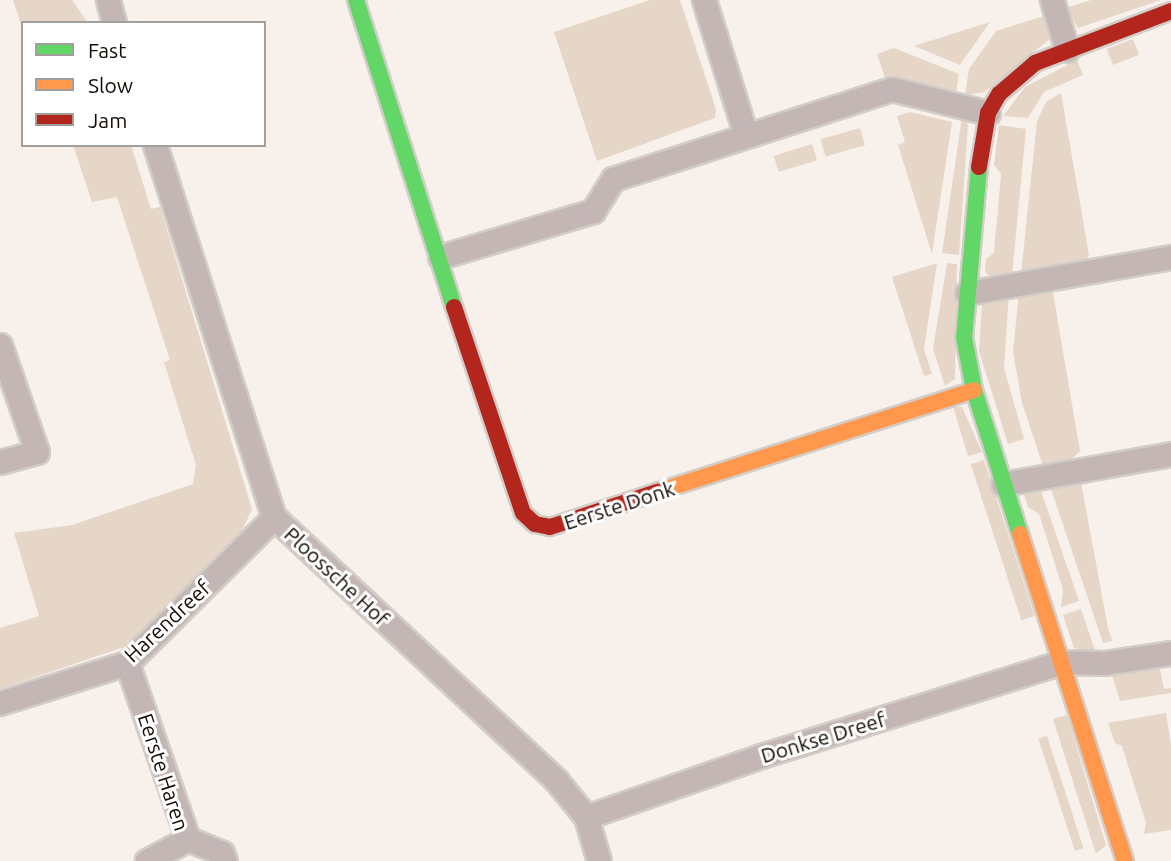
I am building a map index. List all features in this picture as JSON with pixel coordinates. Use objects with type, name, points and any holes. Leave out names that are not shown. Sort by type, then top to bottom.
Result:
[{"type":"street","name":"Eerste Donk","points":[[356,0],[523,513],[535,524],[550,527],[974,390]]},
{"type":"street","points":[[704,0],[746,136]]},
{"type":"street","points":[[1052,0],[1067,50]]},
{"type":"street","points":[[1119,860],[1062,662],[974,390],[964,338],[988,113],[999,94],[1035,62],[1171,11]]},
{"type":"street","points":[[440,257],[593,211],[613,179],[892,89],[988,113]]},
{"type":"street","name":"Ploossche Hof","points":[[156,147],[274,517],[556,780],[586,817],[599,861]]},
{"type":"street","points":[[967,293],[1171,257]]},
{"type":"street","points":[[0,345],[37,452],[0,462]]},
{"type":"street","points":[[1003,484],[1171,454]]},
{"type":"street","name":"Harendreef","points":[[0,703],[127,663],[274,517]]},
{"type":"street","name":"Donkse Dreef","points":[[586,817],[761,756],[1062,662],[1104,663],[1171,653]]},
{"type":"street","name":"Eerste Haren","points":[[127,663],[188,839],[147,861]]},
{"type":"street","points":[[188,839],[222,853],[225,861]]},
{"type":"shaded area","points":[[13,0],[72,0],[87,21],[21,21],[21,24]]},
{"type":"shaded area","points":[[650,0],[680,0],[716,109],[715,118],[597,161],[554,32]]},
{"type":"shaded area","points":[[1091,0],[1161,0],[1078,28],[1066,8]]},
{"type":"shaded area","points":[[1047,15],[1050,39],[984,92],[965,95],[969,69],[996,31]]},
{"type":"shaded area","points":[[990,22],[960,65],[914,46]]},
{"type":"shaded area","points":[[1133,39],[1139,55],[1113,65],[1107,49]]},
{"type":"shaded area","points":[[894,48],[959,74],[956,93],[902,79],[886,81],[877,54]]},
{"type":"shaded area","points":[[1077,60],[1083,75],[1044,92],[1028,118],[1003,116],[1025,87]]},
{"type":"shaded area","points":[[1061,93],[1089,255],[1083,264],[1021,274],[1037,121],[1046,102]]},
{"type":"shaded area","points":[[910,112],[952,122],[932,254],[898,145],[905,142],[897,116]]},
{"type":"shaded area","points":[[962,117],[968,125],[959,255],[942,253]]},
{"type":"shaded area","points":[[999,125],[1026,129],[1012,276],[993,280],[985,272],[986,259],[994,253],[1001,174],[994,165]]},
{"type":"shaded area","points":[[860,128],[865,145],[826,157],[821,139]]},
{"type":"shaded area","points":[[812,144],[817,160],[779,172],[774,156]]},
{"type":"shaded area","points":[[74,147],[132,147],[151,209],[160,207],[252,509],[242,531],[124,647],[0,689],[0,628],[39,616],[14,533],[72,525],[193,484],[196,465],[164,362],[170,360],[117,197],[92,202]]},
{"type":"shaded area","points":[[937,263],[924,349],[932,374],[924,376],[892,277]]},
{"type":"shaded area","points":[[947,263],[957,264],[955,379],[945,386],[933,349]]},
{"type":"shaded area","points":[[1052,287],[1080,451],[1069,462],[1043,466],[1022,403],[1013,352],[1019,292]]},
{"type":"shaded area","points":[[1009,294],[1004,368],[1024,439],[1008,444],[979,351],[982,303]]},
{"type":"shaded area","points":[[953,407],[962,407],[982,452],[968,456]]},
{"type":"shaded area","points":[[984,460],[1035,616],[1021,620],[971,464]]},
{"type":"shaded area","points":[[1080,477],[1112,641],[1103,643],[1049,483]]},
{"type":"shaded area","points":[[1039,485],[1079,601],[1061,607],[1063,589],[1039,514],[1028,507],[1024,495]]},
{"type":"shaded area","points":[[1081,609],[1096,653],[1074,648],[1063,615]]},
{"type":"shaded area","points":[[1159,664],[1164,689],[1171,688],[1171,693],[1120,701],[1111,672]]},
{"type":"shaded area","points":[[1166,713],[1171,745],[1171,830],[1144,834],[1146,823],[1122,746],[1115,743],[1108,723]]},
{"type":"shaded area","points":[[1067,715],[1106,845],[1096,854],[1053,719]]},
{"type":"shaded area","points":[[1047,736],[1083,848],[1075,851],[1038,739]]},
{"type":"traffic: fast","points":[[356,0],[454,307]]},
{"type":"traffic: fast","points":[[979,167],[964,337],[974,390],[1020,534]]},
{"type":"traffic: slow","points":[[657,492],[974,390]]},
{"type":"traffic: slow","points":[[1020,534],[1125,861]]},
{"type":"traffic: jam","points":[[979,167],[988,113],[999,94],[1035,63],[1171,11]]},
{"type":"traffic: jam","points":[[454,307],[523,513],[535,524],[550,527],[657,492]]}]
